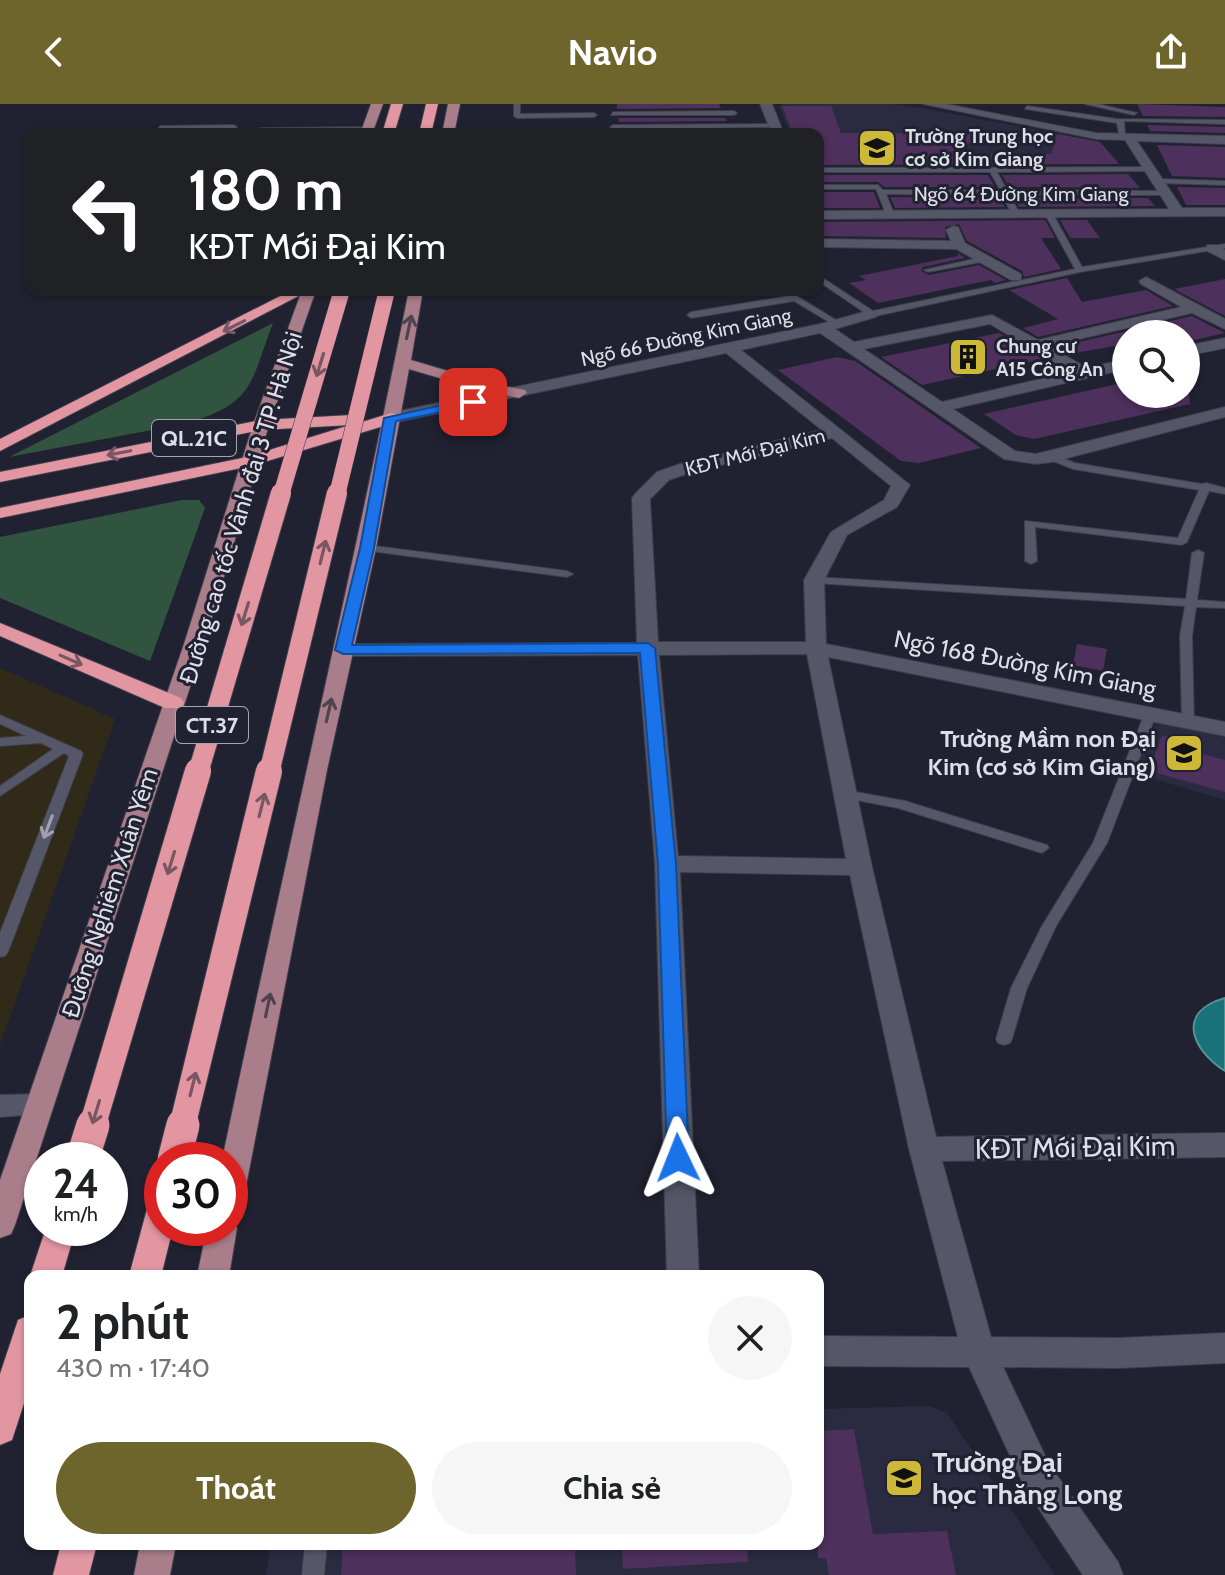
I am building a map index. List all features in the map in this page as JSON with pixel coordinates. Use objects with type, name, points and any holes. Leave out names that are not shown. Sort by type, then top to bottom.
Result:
[{"type":"highway","points":[[426,128],[432,104]]},
{"type":"highway","points":[[0,446],[291,296]]},
{"type":"highway","name":"Đường cao tốc Vành đai 3 TP. Hà Nội","points":[[87,1142],[340,296]]},
{"type":"highway","name":"CT.37","points":[[178,1142],[386,296]]},
{"type":"highway","name":"QL.21C","points":[[0,477],[261,425],[391,418]]},
{"type":"highway","name":"QL.21C","points":[[0,513],[251,461],[391,418]]},
{"type":"highway","points":[[3,634],[173,703]]},
{"type":"highway","points":[[48,1270],[55,1246]]},
{"type":"highway","points":[[147,1270],[153,1246]]},
{"type":"highway","points":[[0,1429],[24,1350]]},
{"type":"highway","points":[[71,1575],[77,1550]]},
{"type":"main road","points":[[368,128],[377,104]]},
{"type":"main road","points":[[389,128],[396,104]]},
{"type":"main road","points":[[449,128],[454,104]]},
{"type":"main road","name":"Đường Nghiêm Xuân Yêm","points":[[0,1225],[173,703],[261,425],[307,296]]},
{"type":"main road","points":[[240,1142],[365,557],[415,296]]},
{"type":"main road","points":[[401,362],[486,387],[519,393]]},
{"type":"main road","points":[[214,1270],[219,1246]]},
{"type":"main road","points":[[152,1575],[157,1550]]},
{"type":"street","points":[[766,104],[776,128]]},
{"type":"street","points":[[931,104],[1096,136],[1225,140]]},
{"type":"street","points":[[1124,136],[1178,213]]},
{"type":"street","name":"Ngõ 64 Đường Kim Giang","points":[[824,215],[1225,212]]},
{"type":"street","points":[[947,215],[959,245]]},
{"type":"street","points":[[824,243],[959,245],[1016,277]]},
{"type":"street","points":[[1146,281],[1225,325]]},
{"type":"street","points":[[1035,345],[1194,308]]},
{"type":"street","name":"Ngõ 66 Đường Kim Giang","points":[[391,418],[729,348],[830,325],[867,311]]},
{"type":"street","points":[[851,347],[992,319],[1083,373]]},
{"type":"street","points":[[830,325],[851,347],[1010,455],[1052,457],[1225,412]]},
{"type":"street","points":[[1200,348],[1225,343]]},
{"type":"street","name":"KĐT Mới Đại Kim","points":[[729,348],[901,485],[891,503],[840,532],[814,580]]},
{"type":"street","points":[[941,407],[1112,367]]},
{"type":"street","name":"KĐT Mới Đại Kim","points":[[683,1270],[667,864],[648,648],[641,498],[663,476],[686,468],[836,432]]},
{"type":"street","points":[[814,580],[816,648],[860,867],[924,1149],[979,1353],[1037,1476],[1105,1575]]},
{"type":"street","points":[[343,650],[816,648]]},
{"type":"street","name":"Ngõ 168 Đường Kim Giang","points":[[816,648],[1225,729]]},
{"type":"street","points":[[667,864],[860,867]]},
{"type":"street","points":[[0,1106],[39,1105]]},
{"type":"street","name":"KĐT Mới Đại Kim","points":[[924,1149],[1225,1145]]},
{"type":"street","points":[[824,1351],[979,1353],[1225,1348]]},
{"type":"lane","points":[[517,104],[517,116],[594,115]]},
{"type":"lane","points":[[613,104],[614,128]]},
{"type":"lane","points":[[730,104],[732,125]]},
{"type":"lane","points":[[1088,104],[1146,115],[1147,119]]},
{"type":"lane","points":[[1009,120],[1030,106],[1120,121],[1225,122]]},
{"type":"lane","points":[[613,114],[733,115]]},
{"type":"lane","points":[[1120,121],[1124,136]]},
{"type":"lane","points":[[661,128],[732,125],[765,128]]},
{"type":"lane","points":[[160,128],[240,128]]},
{"type":"lane","points":[[992,169],[1016,214]]},
{"type":"lane","points":[[824,170],[1148,169]]},
{"type":"lane","points":[[873,170],[890,214]]},
{"type":"lane","points":[[824,187],[1002,192],[1225,183]]},
{"type":"lane","points":[[1049,214],[1078,268]]},
{"type":"lane","name":"Ngõ 66 Đường Kim Giang","points":[[867,311],[1078,268],[1221,250]]},
{"type":"lane","points":[[928,270],[983,259]]},
{"type":"lane","points":[[824,281],[867,311],[1016,277],[1099,263]]},
{"type":"lane","points":[[691,315],[795,298],[830,325]]},
{"type":"lane","points":[[1052,457],[1073,466],[1225,491]]},
{"type":"lane","points":[[1031,561],[1029,523],[1182,542],[1206,486]]},
{"type":"lane","points":[[1188,722],[1186,636],[1198,553]]},
{"type":"lane","points":[[365,557],[567,574]]},
{"type":"lane","points":[[814,580],[1225,605]]},
{"type":"lane","points":[[1004,1039],[1019,988],[1049,926],[1100,843],[1150,715]]},
{"type":"lane","points":[[0,719],[69,751]]},
{"type":"lane","points":[[0,742],[43,739]]},
{"type":"lane","points":[[0,792],[69,751]]},
{"type":"lane","points":[[0,952],[69,751]]},
{"type":"lane","points":[[845,794],[900,804],[1042,848]]},
{"type":"lane","points":[[313,1575],[315,1550]]},
{"type":"shaded area","points":[[784,104],[890,104],[915,107],[1098,141],[1118,161],[901,164],[824,136],[824,128],[788,128],[779,107]]},
{"type":"shaded area","points":[[273,323],[247,388],[227,407],[189,423],[9,457]]},
{"type":"shaded area","points":[[182,500],[199,500],[205,508],[150,661],[0,598],[0,537]]},
{"type":"shaded area","points":[[0,668],[115,719],[0,1045]]},
{"type":"shaded area","name":"Trường Mầm non Đại Kim (cơ sở Kim Giang)","points":[[1157,720],[1225,734],[1225,800],[1134,773]]},
{"type":"shaded area","points":[[1225,998],[1225,1071],[1204,1052],[1194,1032],[1200,1012]]},
{"type":"shaded area","name":"Trường Đại học Thăng Long","points":[[929,1406],[947,1413],[1055,1575],[266,1575],[270,1550],[824,1550],[824,1409]]},
{"type":"building","points":[[617,104],[719,104],[721,108],[617,109]]},
{"type":"building","points":[[1137,104],[1225,107],[1225,117],[1143,116]]},
{"type":"building","points":[[782,106],[831,106],[841,133],[985,133],[951,155],[1051,154],[1057,134],[1100,142],[1119,164],[824,165],[824,128],[791,128]]},
{"type":"building","points":[[618,118],[725,118],[727,121],[619,122]]},
{"type":"building","points":[[1147,125],[1225,127],[1225,133],[1150,131]]},
{"type":"building","points":[[1157,145],[1225,147],[1225,178],[1172,176]]},
{"type":"building","points":[[1128,174],[1140,188],[1009,187],[1002,175]]},
{"type":"building","points":[[824,175],[988,175],[995,187],[884,187],[878,182],[824,182]]},
{"type":"building","points":[[1177,187],[1225,188],[1225,205],[1186,205]]},
{"type":"building","points":[[824,192],[874,192],[880,208],[824,208]]},
{"type":"building","points":[[890,197],[1000,198],[1005,207],[895,208]]},
{"type":"building","points":[[1014,198],[1148,198],[1155,206],[1019,207]]},
{"type":"building","points":[[1045,220],[1055,238],[1041,238],[1061,269],[1024,277],[1022,271],[967,241],[959,224],[945,227],[946,238],[824,236],[824,222]]},
{"type":"building","points":[[1060,220],[1087,220],[1100,238],[1070,238]]},
{"type":"building","points":[[958,253],[965,258],[923,267],[921,271],[929,275],[979,265],[1006,280],[995,283],[991,280],[878,303],[849,283],[866,280],[859,276],[958,256]]},
{"type":"building","points":[[1067,278],[1082,302],[1146,290],[1173,306],[1038,337],[1023,328],[1058,319],[1009,290]]},
{"type":"building","points":[[1225,279],[1225,316],[1174,289]]},
{"type":"building","points":[[1192,316],[1200,320],[1175,320]]},
{"type":"building","points":[[1200,320],[1225,333],[1200,339]]},
{"type":"building","name":"Chung cư A15 Công An","points":[[999,333],[1043,359],[922,385],[881,357]]},
{"type":"building","points":[[1112,334],[1112,346],[1069,354],[1057,347]]},
{"type":"building","points":[[837,357],[855,361],[981,448],[919,463],[901,461],[778,370]]},
{"type":"building","points":[[1112,385],[1112,408],[1172,408],[1034,439],[1016,435],[984,414]]},
{"type":"building","points":[[1077,644],[1107,649],[1103,671],[1073,665]]},
{"type":"building","points":[[1162,735],[1189,742],[1187,750],[1225,760],[1225,792],[1149,771]]},
{"type":"building","points":[[854,1429],[873,1534],[947,1531],[956,1575],[829,1575],[826,1558],[818,1558],[818,1550],[824,1550],[824,1431]]},
{"type":"building","points":[[343,1550],[575,1550],[576,1575],[341,1575]]},
{"type":"building","points":[[622,1550],[747,1550],[748,1562],[623,1569]]},
{"type":"place","name":"Trường Trung học cơ sở Kim Giang","points":[[877,148]]},
{"type":"place","name":"Chung cư A15 Công An","points":[[968,357]]},
{"type":"place","name":"Trường Mầm non Đại Kim (cơ sở Kim Giang)","points":[[1184,753]]},
{"type":"place","name":"Trường Đại học Thăng Long","points":[[904,1478]]},
{"type":"route","points":[[473,402],[391,418],[367,548],[343,650],[648,648],[667,864],[678,1158]]}]
